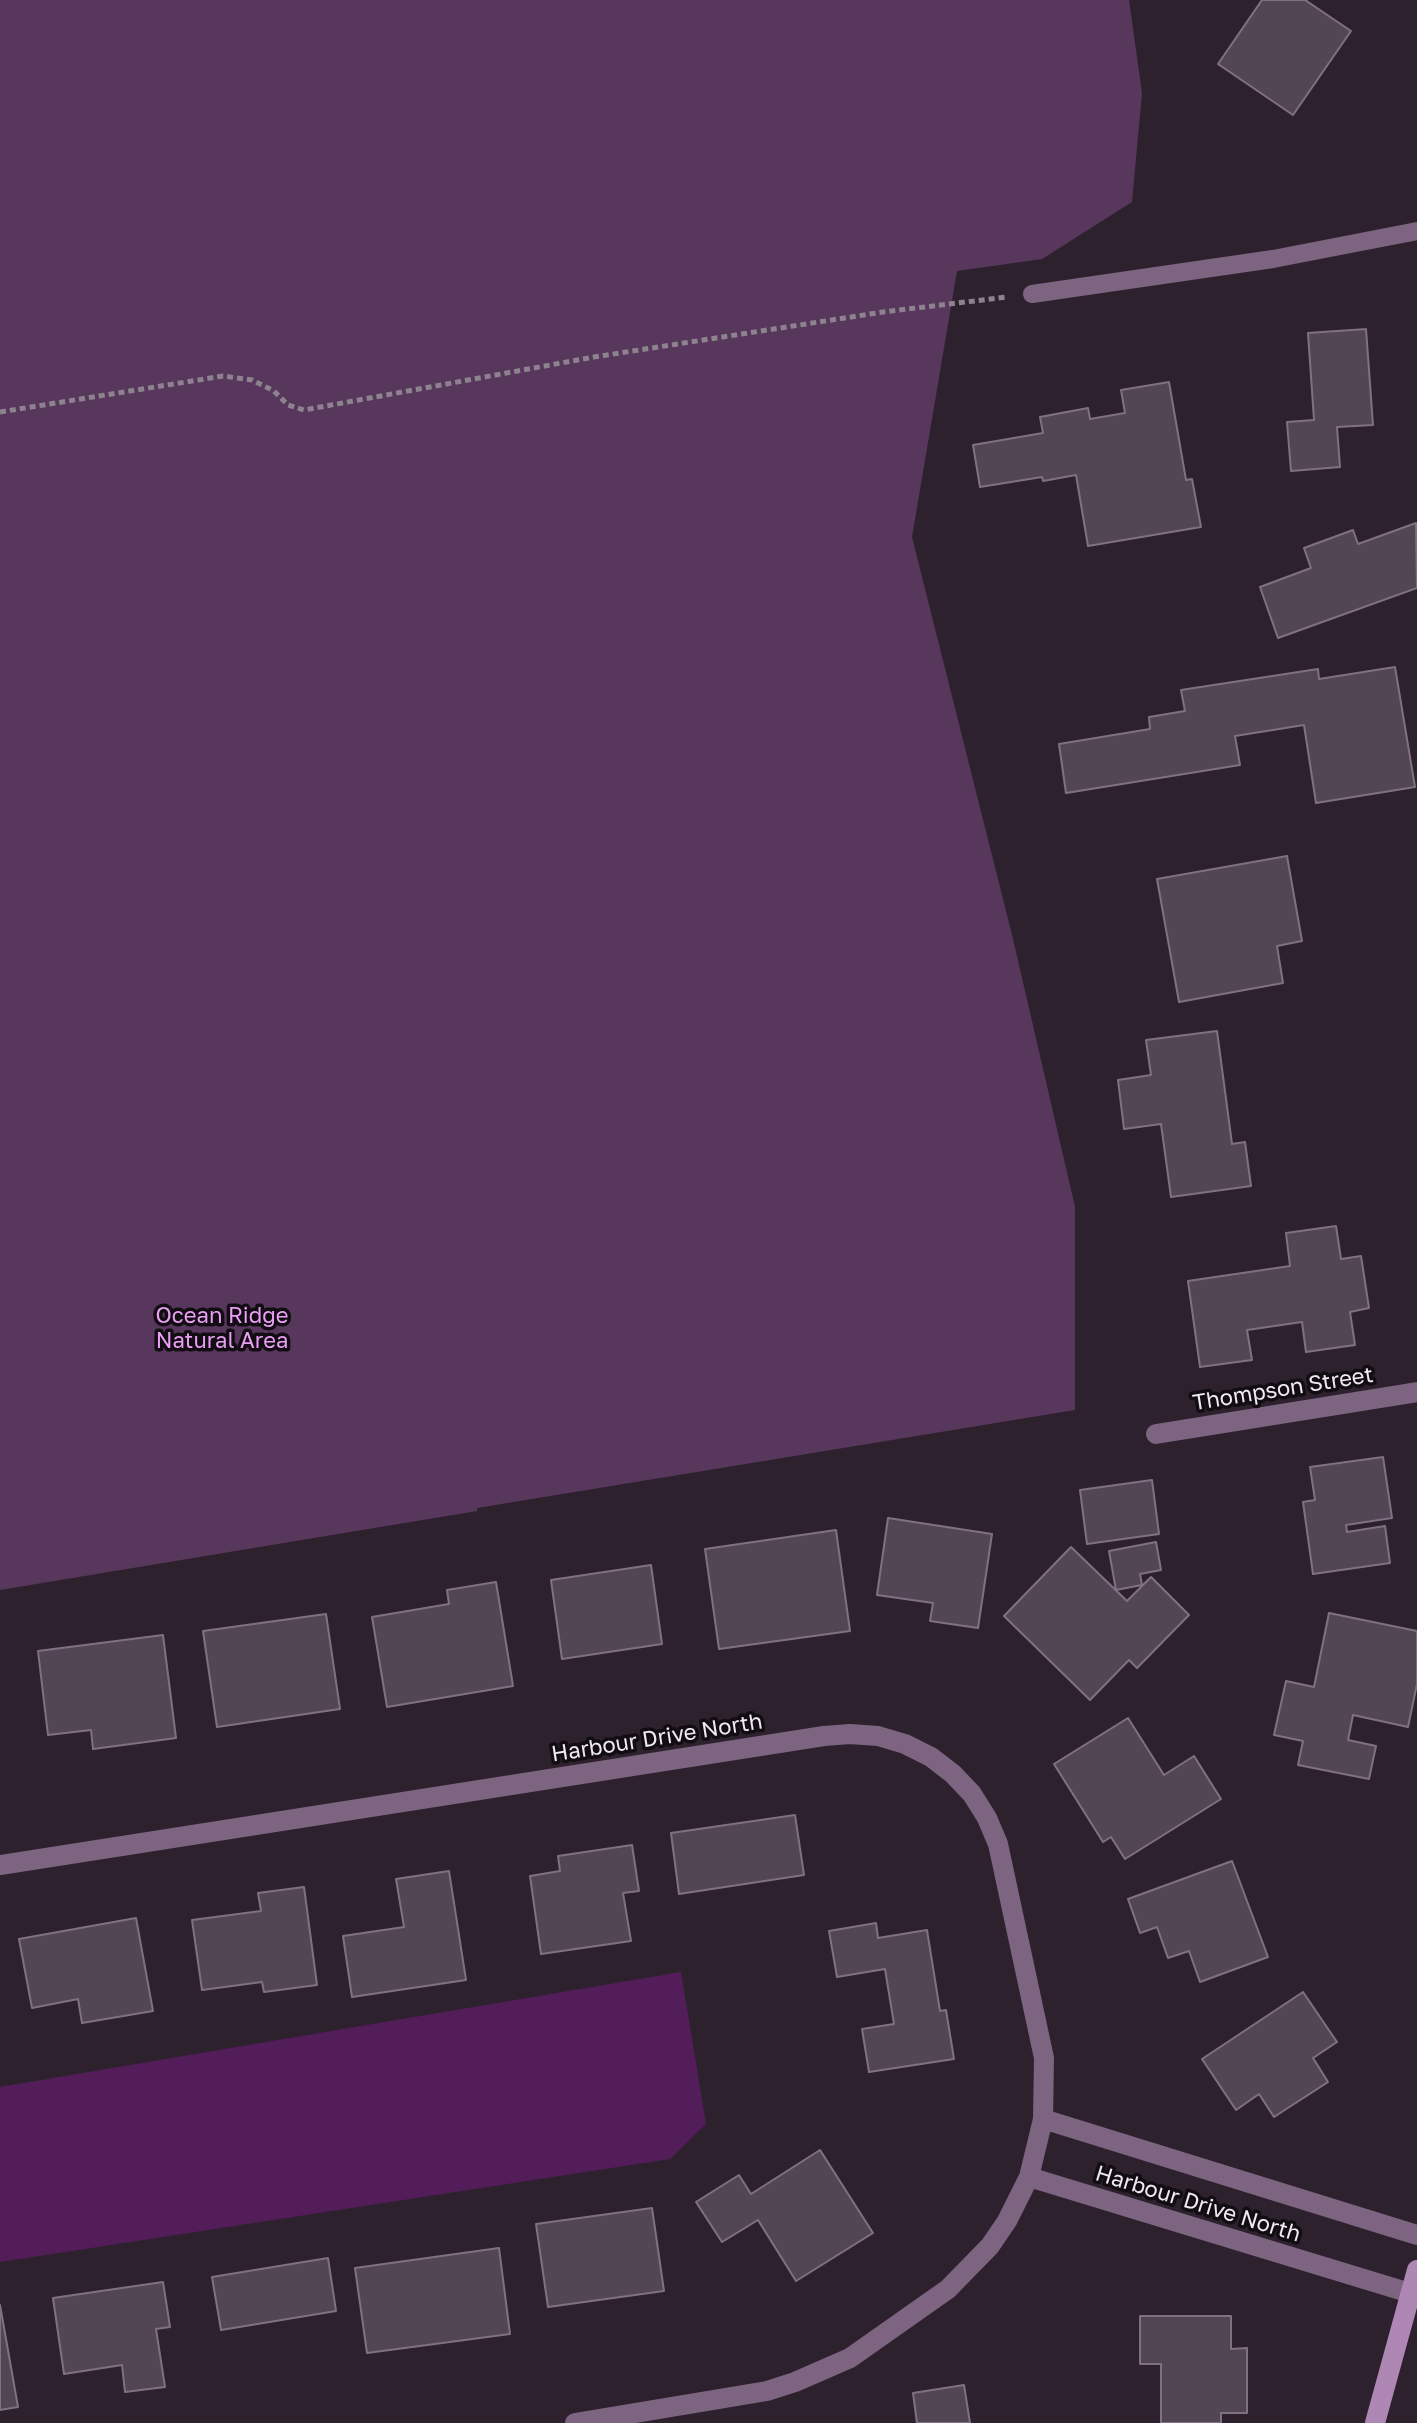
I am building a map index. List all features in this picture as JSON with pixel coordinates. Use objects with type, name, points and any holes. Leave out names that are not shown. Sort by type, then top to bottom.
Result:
[{"type":"main road","points":[[1375,2423],[1417,2270]]},
{"type":"street","name":"Thompson Street","points":[[1156,1434],[1417,1392]]},
{"type":"street","name":"Harbour Drive North","points":[[0,1865],[824,1736],[878,1736],[905,1744],[931,1757],[972,1794],[998,1844],[1039,2029],[1044,2073],[1043,2119],[1029,2177],[1410,2293]]},
{"type":"street","name":"Harbour Drive North","points":[[1043,2119],[1417,2235]]},
{"type":"street","points":[[575,2423],[767,2391],[850,2358],[948,2289],[990,2246],[1007,2221],[1029,2177]]},
{"type":"lane","points":[[1032,294],[1273,259],[1417,231]]},
{"type":"path","points":[[0,412],[223,376],[252,380],[274,391],[288,405],[304,410],[640,350],[883,312],[1032,294]]},
{"type":"green space","name":"Ocean Ridge Natural Area","points":[[0,0],[1129,0],[1142,93],[1132,202],[1042,259],[957,271],[912,537],[1013,939],[1075,1207],[1075,1410],[0,1590]]},
{"type":"shaded area","points":[[681,1972],[706,2124],[670,2159],[0,2262],[0,2087]]},
{"type":"building","points":[[1262,0],[1305,0],[1351,31],[1293,115],[1218,64]]},
{"type":"building","points":[[1366,329],[1373,425],[1337,427],[1340,467],[1291,471],[1287,422],[1314,420],[1308,333]]},
{"type":"building","points":[[1169,382],[1186,480],[1192,479],[1201,527],[1088,546],[1076,475],[980,487],[973,445],[1043,433],[1040,417],[1088,408],[1090,419],[1125,413],[1121,390]]},
{"type":"building","points":[[1416,523],[1417,588],[1278,638],[1260,587],[1311,568],[1304,548],[1353,530],[1358,544]]},
{"type":"building","points":[[1395,667],[1415,787],[1316,803],[1304,725],[1235,736],[1240,765],[1066,793],[1059,744],[1150,729],[1149,717],[1185,711],[1181,690],[1318,669],[1319,679]]},
{"type":"building","points":[[1287,856],[1302,941],[1277,946],[1283,983],[1179,1002],[1157,879]]},
{"type":"building","points":[[1217,1031],[1232,1144],[1245,1142],[1251,1186],[1171,1197],[1161,1124],[1124,1129],[1118,1080],[1151,1075],[1146,1040]]},
{"type":"building","points":[[1336,1226],[1341,1259],[1361,1256],[1369,1308],[1350,1312],[1355,1345],[1306,1352],[1302,1322],[1247,1330],[1252,1360],[1200,1367],[1188,1281],[1290,1266],[1286,1233]]},
{"type":"building","points":[[1383,1457],[1392,1518],[1346,1525],[1347,1532],[1385,1526],[1390,1563],[1313,1574],[1303,1502],[1315,1500],[1310,1467]]},
{"type":"building","points":[[1152,1480],[1159,1534],[1087,1544],[1080,1490]]},
{"type":"building","points":[[888,1518],[992,1534],[978,1628],[930,1621],[933,1603],[877,1595]]},
{"type":"building","points":[[836,1530],[850,1631],[719,1649],[705,1549]]},
{"type":"building","points":[[1156,1542],[1161,1570],[1140,1574],[1142,1585],[1116,1590],[1109,1551]]},
{"type":"building","points":[[1071,1547],[1127,1601],[1151,1577],[1189,1615],[1137,1668],[1129,1660],[1090,1700],[1004,1616]]},
{"type":"building","points":[[651,1565],[662,1644],[562,1659],[551,1580]]},
{"type":"building","points":[[496,1582],[513,1686],[387,1707],[372,1617],[449,1604],[447,1590]]},
{"type":"building","points":[[1329,1613],[1417,1631],[1417,1684],[1408,1727],[1353,1715],[1348,1740],[1376,1746],[1369,1779],[1298,1765],[1303,1741],[1274,1735],[1286,1681],[1314,1687]]},
{"type":"building","points":[[326,1614],[340,1709],[217,1727],[203,1631]]},
{"type":"building","points":[[163,1635],[176,1738],[93,1749],[91,1730],[48,1735],[38,1651]]},
{"type":"building","points":[[1128,1718],[1164,1775],[1194,1756],[1221,1799],[1125,1859],[1111,1837],[1103,1842],[1054,1764]]},
{"type":"building","points":[[795,1815],[804,1875],[679,1894],[671,1833]]},
{"type":"building","points":[[632,1845],[639,1891],[623,1893],[631,1941],[541,1954],[530,1876],[560,1871],[558,1856]]},
{"type":"building","points":[[1232,1861],[1268,1957],[1200,1982],[1189,1951],[1168,1958],[1157,1927],[1140,1933],[1128,1899]]},
{"type":"building","points":[[449,1871],[466,1980],[352,1997],[343,1936],[404,1927],[396,1879]]},
{"type":"building","points":[[304,1887],[317,1985],[264,1992],[262,1982],[202,1990],[192,1920],[261,1911],[258,1893]]},
{"type":"building","points":[[136,1918],[153,2011],[82,2023],[78,1999],[32,2008],[19,1939]]},
{"type":"building","points":[[876,1923],[878,1938],[927,1930],[940,2011],[946,2010],[954,2059],[869,2072],[862,2029],[894,2024],[885,1969],[837,1977],[829,1931]]},
{"type":"building","points":[[1303,1992],[1337,2042],[1313,2058],[1328,2082],[1274,2117],[1259,2094],[1236,2110],[1202,2059]]},
{"type":"building","points":[[820,2150],[873,2233],[796,2281],[758,2220],[722,2242],[696,2202],[739,2175],[751,2194]]},
{"type":"building","points":[[652,2208],[664,2291],[548,2307],[536,2224]]},
{"type":"building","points":[[499,2248],[510,2334],[367,2353],[355,2268]]},
{"type":"building","points":[[328,2258],[336,2311],[221,2330],[212,2277]]},
{"type":"building","points":[[163,2282],[170,2327],[156,2329],[165,2387],[125,2392],[122,2365],[64,2374],[53,2298]]},
{"type":"building","points":[[0,2305],[18,2407],[0,2410]]},
{"type":"building","points":[[1140,2316],[1231,2316],[1231,2349],[1247,2348],[1247,2413],[1221,2413],[1221,2423],[1161,2423],[1161,2364],[1140,2364]]},
{"type":"building","points":[[964,2385],[970,2423],[917,2423],[913,2393]]}]
